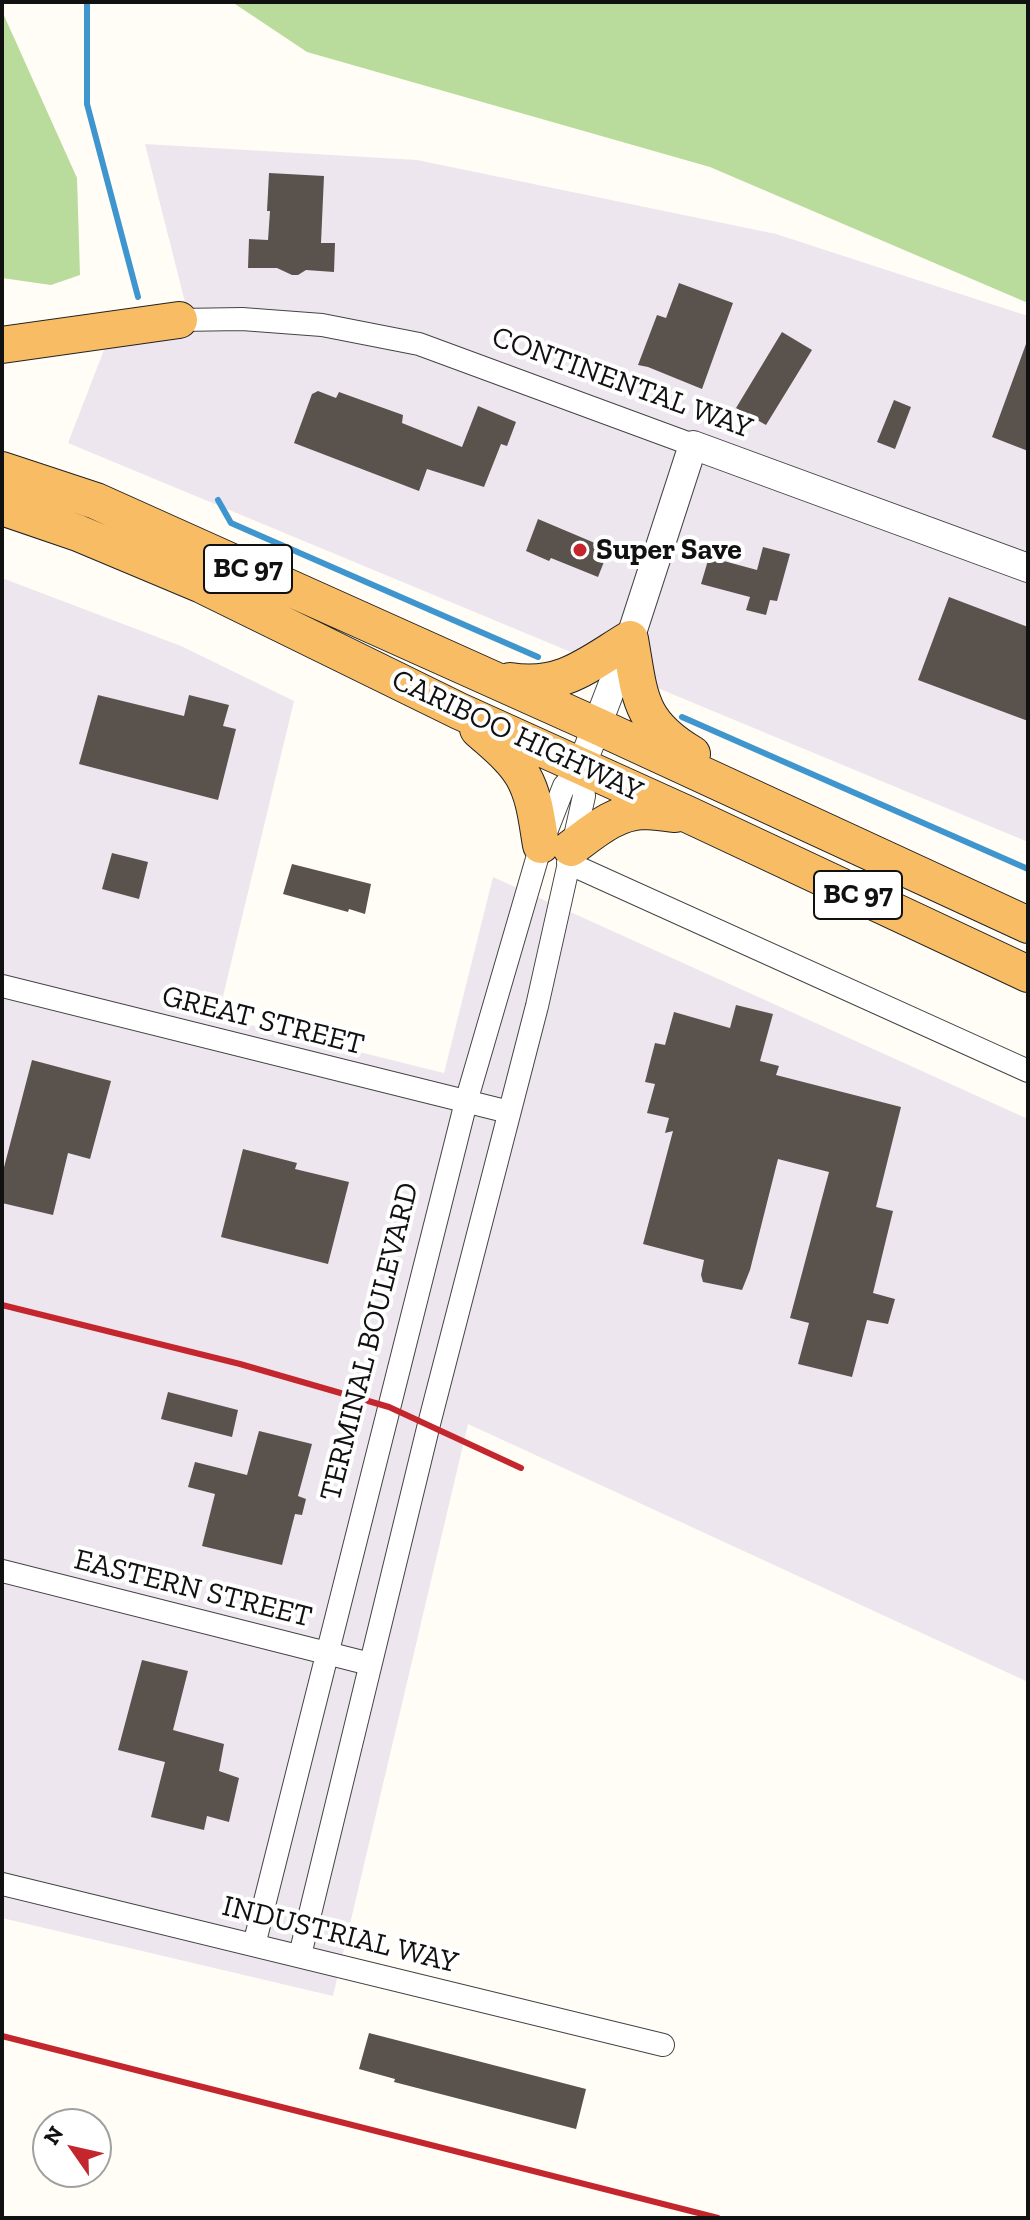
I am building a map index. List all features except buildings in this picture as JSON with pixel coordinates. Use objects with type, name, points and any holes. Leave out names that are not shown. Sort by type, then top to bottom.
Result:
[{"type":"highway","points":[[2,345],[179,320]]},
{"type":"highway","name":"CARIBOO HIGHWAY","points":[[2,470],[96,501],[597,726],[1028,925]]},
{"type":"highway","name":"CARIBOO HIGHWAY","points":[[2,507],[78,533],[202,585],[459,711],[1028,974]]},
{"type":"highway","points":[[202,585],[224,584],[540,727],[561,734],[578,734],[597,726]]},
{"type":"highway","points":[[490,678],[532,684],[552,682],[630,639],[640,697],[646,713],[663,734],[817,827]]},
{"type":"highway","points":[[459,711],[522,774],[560,852],[611,820],[629,813],[644,811],[689,815]]},
{"type":"highway","points":[[581,767],[615,762],[863,871],[912,886],[973,899]]},
{"type":"street","name":"CONTINENTAL WAY","points":[[179,320],[242,319],[322,325],[419,344],[1028,568]]},
{"type":"street","name":"TERMINAL BOULEVARD","points":[[300,1955],[425,1439],[537,1006],[560,852],[564,786],[581,767],[630,639],[693,445]]},
{"type":"street","name":"TERMINAL BOULEVARD","points":[[254,1945],[466,1102],[560,852]]},
{"type":"street","points":[[560,852],[1028,1071]]},
{"type":"street","name":"GREAT STREET","points":[[2,986],[509,1112]]},
{"type":"street","name":"EASTERN STREET","points":[[2,1571],[370,1664]]},
{"type":"street","name":"INDUSTRIAL WAY","points":[[2,1884],[663,2045]]},
{"type":"shaded area","points":[[145,144],[417,160],[776,234],[1028,316],[1028,842],[68,443],[107,342],[193,334]]},
{"type":"shaded area","points":[[2,578],[181,646],[294,701],[218,1017],[444,1073],[493,877],[1028,1119],[1028,1682],[468,1424],[333,1996],[2,1918]]},
{"type":"green space","points":[[232,2],[1028,2],[1028,303],[710,167],[307,52]]},
{"type":"green space","points":[[2,11],[77,178],[80,275],[51,285],[2,278]]},
{"type":"waterway","points":[[87,2],[87,104],[138,297]]},
{"type":"waterway","points":[[218,500],[231,523],[538,657]]},
{"type":"waterway","points":[[682,717],[1028,869]]},
{"type":"railway","points":[[2,1305],[240,1364],[389,1407],[521,1468]]},
{"type":"railway","points":[[2,2036],[718,2218]]},
{"type":"place","name":"Super Save","points":[[580,550]]}]
